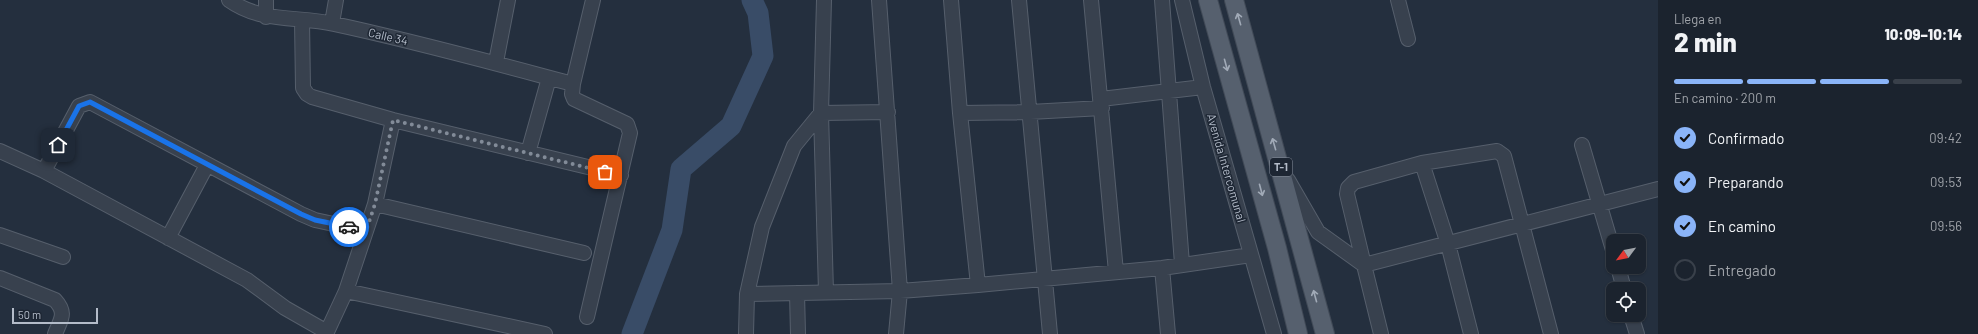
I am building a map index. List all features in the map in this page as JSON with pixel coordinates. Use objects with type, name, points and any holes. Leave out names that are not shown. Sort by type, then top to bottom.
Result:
[{"type":"main road","name":"T-1","points":[[1208,0],[1277,248],[1298,334]]},
{"type":"main road","name":"T-1","points":[[1234,0],[1325,334]]},
{"type":"street","name":"Calle 34","points":[[229,0],[239,7],[266,17],[332,23],[496,62],[573,84]]},
{"type":"street","points":[[266,0],[266,17]]},
{"type":"street","points":[[332,23],[336,0]]},
{"type":"street","points":[[496,62],[508,0]]},
{"type":"street","points":[[587,317],[621,175],[630,128],[627,124],[574,99],[572,94],[592,0]]},
{"type":"street","points":[[824,0],[821,113],[826,292]]},
{"type":"street","points":[[879,0],[900,290],[896,334]]},
{"type":"street","points":[[951,0],[960,113],[978,285]]},
{"type":"street","points":[[1019,0],[1050,334]]},
{"type":"street","points":[[1091,0],[1116,272]]},
{"type":"street","points":[[1162,0],[1182,264]]},
{"type":"street","name":"Avenida Intercomunal","points":[[1182,0],[1203,87],[1274,334]]},
{"type":"street","points":[[1398,0],[1408,39]]},
{"type":"street","points":[[302,21],[303,88],[307,94],[312,97],[393,120],[621,175]]},
{"type":"street","points":[[528,153],[549,78]]},
{"type":"street","points":[[960,113],[1030,112],[1101,103],[1203,87]]},
{"type":"street","points":[[44,171],[79,106],[90,102],[207,165],[315,220],[366,231]]},
{"type":"street","points":[[746,334],[747,294],[762,227],[794,146],[821,113],[888,112]]},
{"type":"street","points":[[0,151],[44,171],[247,280],[280,305],[327,333],[346,291],[375,204],[393,120]]},
{"type":"street","points":[[1582,145],[1608,234]]},
{"type":"street","points":[[1381,334],[1347,194],[1348,188],[1354,182],[1422,163],[1497,151],[1504,156],[1551,334]]},
{"type":"street","points":[[1422,163],[1448,244],[1472,334]]},
{"type":"street","points":[[168,238],[207,165]]},
{"type":"street","points":[[1280,165],[1318,232],[1331,243],[1364,265],[1658,189]]},
{"type":"street","points":[[375,204],[584,253]]},
{"type":"street","points":[[0,235],[63,257]]},
{"type":"street","points":[[747,294],[900,290],[978,285],[1162,268],[1251,255]]},
{"type":"street","points":[[1162,268],[1168,334]]},
{"type":"street","points":[[0,278],[55,300],[61,307],[62,315],[55,334]]},
{"type":"street","points":[[346,291],[546,334]]},
{"type":"street","points":[[797,293],[798,334]]},
{"type":"street","points":[[1633,322],[1637,334]]},
{"type":"waterway","points":[[632,334],[672,230],[681,169],[731,126],[763,56],[758,13],[752,0]]},
{"type":"way so far","points":[[349,227],[366,231],[375,204],[393,120],[605,172]]},
{"type":"route","points":[[58,145],[79,106],[90,102],[301,214],[315,220],[349,227]]}]
